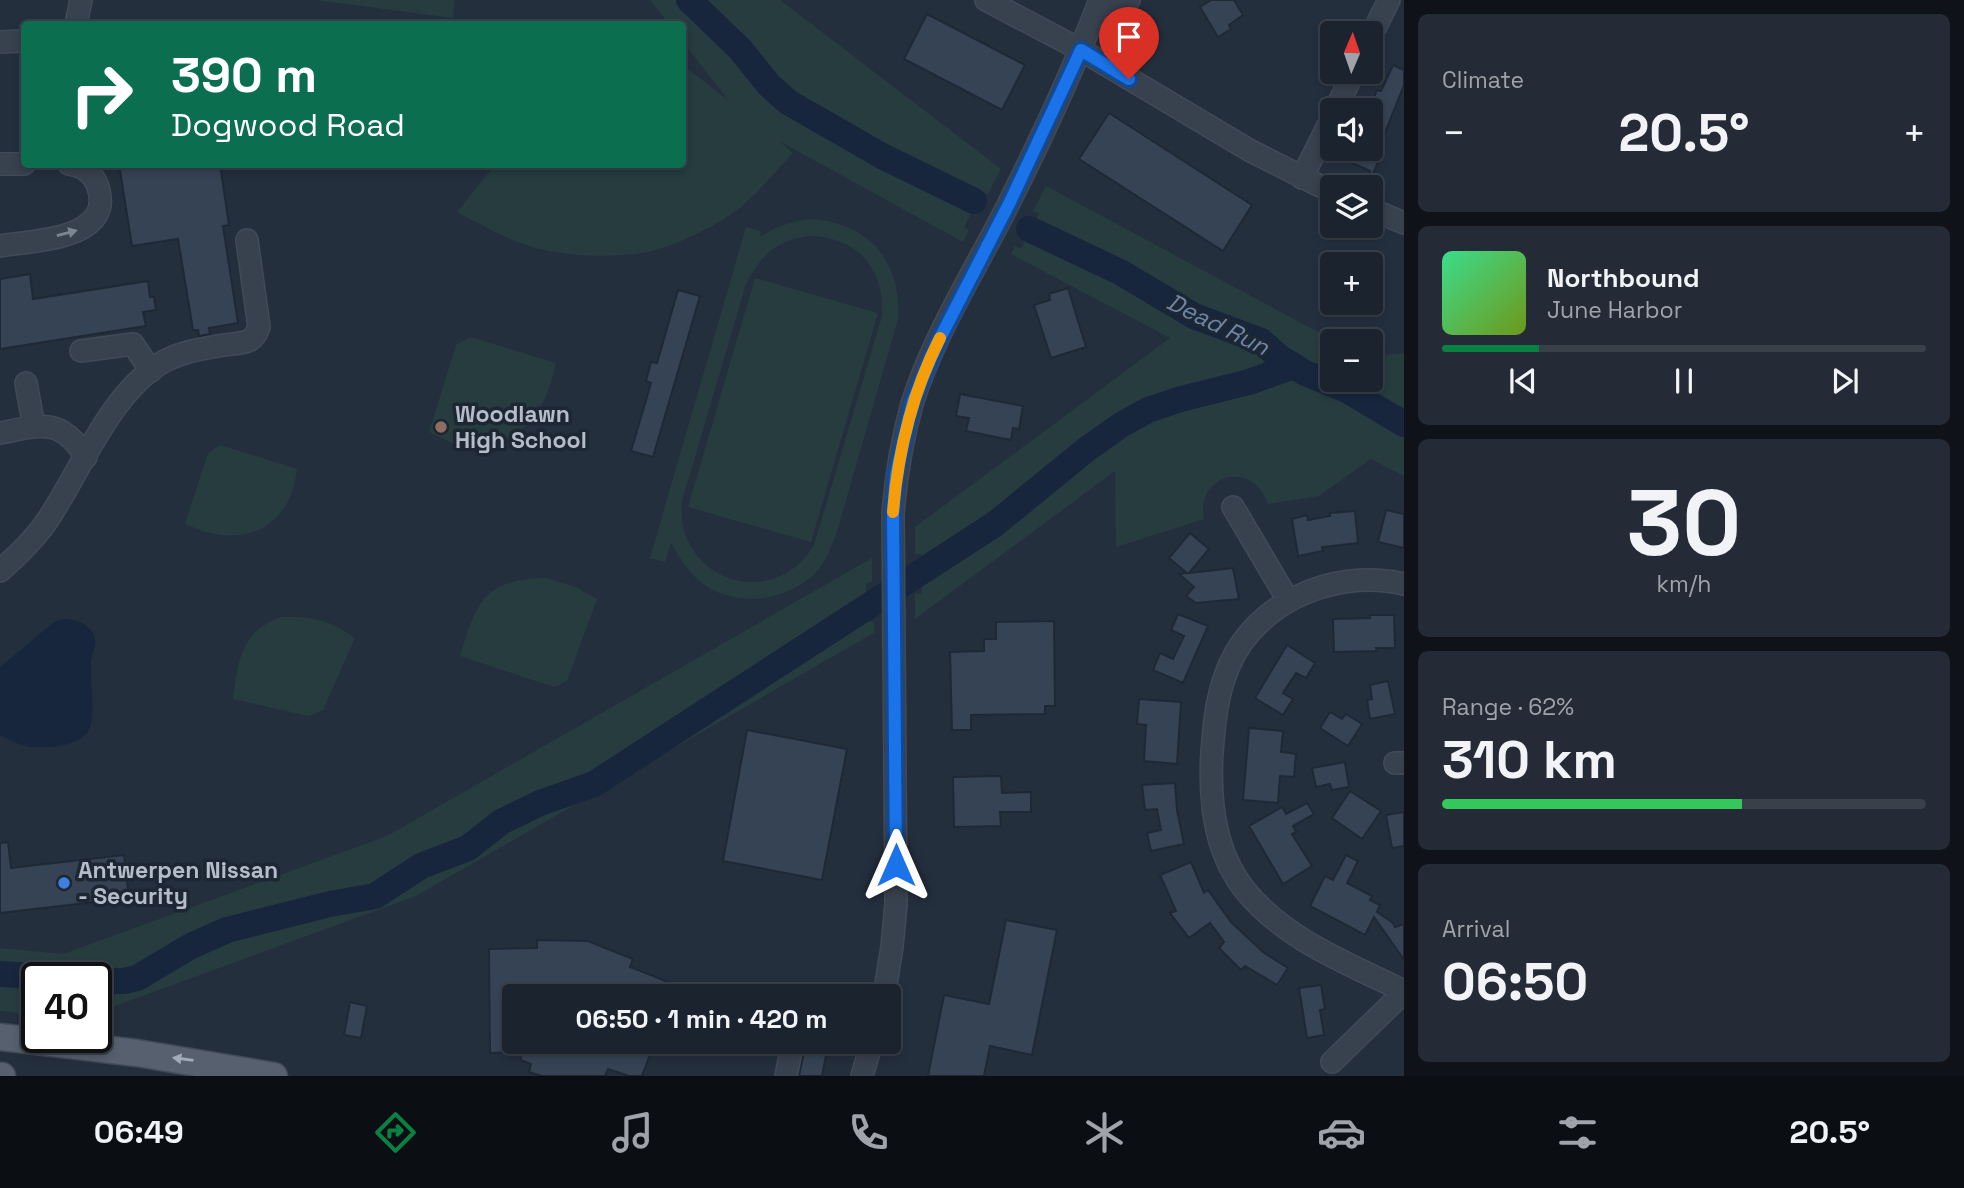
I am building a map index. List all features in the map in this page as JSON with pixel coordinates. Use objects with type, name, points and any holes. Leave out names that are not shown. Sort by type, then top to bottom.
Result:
[{"type":"main road","points":[[0,1037],[174,1058],[274,1076]]},
{"type":"street","points":[[986,0],[1081,50],[1200,122],[1320,186]]},
{"type":"street","points":[[886,984],[896,891],[893,513],[896,474],[913,401],[937,344],[1010,202],[1081,50],[1100,1],[1129,0]]},
{"type":"street","points":[[1378,21],[1389,0]]},
{"type":"street","points":[[77,21],[81,1]]},
{"type":"street","points":[[0,42],[21,41]]},
{"type":"street","points":[[1302,178],[1320,141]]},
{"type":"street","points":[[0,164],[21,164]]},
{"type":"street","points":[[0,246],[70,234],[87,226],[100,208],[100,194],[95,180],[80,168]]},
{"type":"street","points":[[1383,214],[1404,223]]},
{"type":"street","points":[[0,571],[46,523],[110,416],[142,378],[183,353],[240,343],[256,334],[259,327],[247,240]]},
{"type":"street","points":[[81,351],[133,344],[151,371]]},
{"type":"street","points":[[26,383],[34,427]]},
{"type":"street","points":[[0,433],[42,425],[58,428],[76,442],[86,457]]},
{"type":"street","points":[[1233,507],[1288,600]]},
{"type":"street","points":[[1332,1062],[1378,1014],[1404,992],[1286,930],[1243,888],[1219,839],[1212,808],[1210,778],[1216,711],[1224,677],[1249,632],[1288,600],[1333,583],[1373,580],[1404,584]]},
{"type":"street","points":[[786,1076],[790,1054]]},
{"type":"street","points":[[862,1076],[868,1054]]},
{"type":"street","points":[[877,1076],[879,1054]]},
{"type":"green space","points":[[315,0],[455,0],[453,18]]},
{"type":"green space","points":[[650,0],[780,0],[1001,169],[988,194],[982,192],[964,227],[969,230],[963,242],[779,141],[793,153],[745,203],[700,232],[648,252],[598,256],[546,250],[508,238],[457,212],[493,168],[686,168],[686,67],[728,100],[686,46],[686,21],[667,21]]},
{"type":"green space","points":[[1046,186],[1320,333],[1320,392],[1383,392],[1383,355],[1404,353],[1404,476],[1371,459],[1319,496],[1268,504],[1261,490],[1250,481],[1239,477],[1227,478],[1208,491],[1204,504],[1204,519],[1116,547],[1115,471],[915,619],[915,594],[922,593],[921,554],[915,554],[915,527],[1170,338],[1011,254],[1015,246],[1021,249],[1039,214],[1033,211]]},
{"type":"green space","points":[[808,219],[829,221],[848,227],[877,248],[894,279],[898,319],[836,535],[824,561],[808,579],[782,593],[752,599],[737,598],[709,588],[697,579],[671,543],[665,562],[650,558],[746,227],[761,231],[760,237],[777,227]],"holes":[[[809,236],[841,242],[865,258],[879,283],[882,316],[814,545],[800,562],[784,574],[765,581],[746,582],[727,578],[710,568],[696,554],[685,534],[682,501],[746,284],[764,257],[778,245]]]},
{"type":"green space","points":[[755,278],[878,313],[811,542],[688,507]]},
{"type":"green space","points":[[470,337],[556,363],[549,389],[538,412],[521,430],[492,443],[464,446],[429,432],[456,345]]},
{"type":"green space","points":[[220,445],[297,469],[294,486],[280,513],[258,530],[228,535],[210,533],[185,524],[208,453]]},
{"type":"green space","points":[[872,558],[872,582],[866,583],[866,621],[874,622],[874,633],[416,896],[112,1007],[112,962],[21,962],[21,1013],[0,1011],[0,948],[63,954],[387,836]]},
{"type":"green space","points":[[545,578],[576,587],[597,599],[567,681],[554,687],[460,656],[472,621],[486,597],[508,583]]},
{"type":"green space","points":[[282,617],[320,620],[355,638],[323,710],[309,716],[233,699],[244,649],[258,630]]},
{"type":"water","points":[[65,619],[84,624],[95,637],[91,664],[91,724],[82,738],[64,745],[22,745],[0,735],[0,667],[54,622]]},
{"type":"building","points":[[1211,0],[1234,0],[1243,15],[1229,25],[1231,29],[1218,37],[1200,7]]},
{"type":"building","points":[[927,14],[1025,65],[1002,110],[904,59]]},
{"type":"building","points":[[1393,65],[1404,70],[1404,85],[1383,138],[1383,98],[1374,98],[1377,90],[1381,91]]},
{"type":"building","points":[[1109,113],[1252,205],[1223,251],[1079,159]]},
{"type":"building","points":[[1348,161],[1379,161],[1372,175],[1370,171]]},
{"type":"building","points":[[120,168],[221,168],[229,225],[223,226],[238,323],[209,328],[210,334],[199,336],[198,330],[193,330],[178,239],[132,246]]},
{"type":"building","points":[[30,274],[33,299],[148,281],[150,297],[154,297],[156,310],[143,312],[146,326],[0,349],[0,279]]},
{"type":"building","points":[[1068,288],[1086,347],[1051,358],[1034,305],[1050,300],[1049,294]]},
{"type":"building","points":[[678,290],[700,296],[653,457],[631,451],[651,383],[646,381],[651,362],[657,363]]},
{"type":"building","points":[[960,394],[1023,406],[1019,429],[1013,428],[1011,440],[966,431],[969,418],[956,416]]},
{"type":"building","points":[[1386,510],[1404,514],[1404,548],[1378,542]]},
{"type":"building","points":[[1355,511],[1358,543],[1322,547],[1323,551],[1298,556],[1292,519],[1307,515],[1308,520],[1330,516],[1330,513]]},
{"type":"building","points":[[1190,533],[1209,549],[1189,573],[1233,568],[1239,599],[1196,603],[1186,596],[1194,587],[1179,574],[1187,573],[1169,558]]},
{"type":"building","points":[[1178,614],[1208,626],[1183,683],[1153,670],[1160,653],[1173,659],[1184,636],[1171,630]]},
{"type":"building","points":[[1370,615],[1394,615],[1395,648],[1334,652],[1333,619],[1370,618]]},
{"type":"building","points":[[1054,621],[1055,706],[1045,706],[1045,714],[971,715],[971,730],[952,730],[950,652],[984,651],[984,639],[996,639],[996,622]]},
{"type":"building","points":[[1287,645],[1315,663],[1306,678],[1296,673],[1283,693],[1293,699],[1283,715],[1255,698]]},
{"type":"building","points":[[1388,681],[1395,714],[1370,719],[1367,700],[1372,699],[1370,685]]},
{"type":"building","points":[[1139,699],[1181,702],[1177,764],[1144,761],[1146,725],[1137,724]]},
{"type":"building","points":[[1330,712],[1342,719],[1346,714],[1362,724],[1348,746],[1320,728]]},
{"type":"building","points":[[1249,728],[1283,731],[1281,752],[1296,754],[1294,777],[1280,776],[1278,803],[1243,800]]},
{"type":"building","points":[[747,730],[847,749],[822,880],[723,861]]},
{"type":"building","points":[[1345,762],[1349,787],[1332,790],[1330,784],[1316,787],[1312,768]]},
{"type":"building","points":[[1001,776],[1002,793],[1031,792],[1031,812],[1000,812],[1001,826],[954,827],[953,777]]},
{"type":"building","points":[[1175,783],[1184,844],[1151,851],[1147,833],[1161,830],[1157,809],[1145,810],[1142,785]]},
{"type":"building","points":[[1350,791],[1381,811],[1362,839],[1332,818]]},
{"type":"building","points":[[1307,803],[1314,814],[1293,826],[1296,832],[1292,834],[1312,866],[1283,884],[1249,826],[1282,807],[1286,814]]},
{"type":"building","points":[[1404,812],[1404,846],[1392,848],[1386,815]]},
{"type":"building","name":"Antwerpen Nissan - Security","points":[[8,842],[11,868],[124,855],[129,898],[0,913],[0,843]]},
{"type":"building","points":[[1346,855],[1358,861],[1347,883],[1372,896],[1370,900],[1380,905],[1377,912],[1395,927],[1404,924],[1404,960],[1374,917],[1365,935],[1310,906],[1325,876],[1333,880]]},
{"type":"building","points":[[1191,862],[1204,893],[1208,890],[1231,922],[1263,952],[1288,968],[1277,985],[1245,966],[1241,970],[1219,948],[1224,942],[1210,923],[1189,938],[1170,913],[1176,911],[1160,875]]},
{"type":"building","points":[[1006,920],[1057,930],[1032,1055],[990,1046],[984,1076],[928,1076],[944,995],[989,1004]]},
{"type":"building","points":[[537,940],[588,941],[633,959],[630,967],[673,984],[502,984],[502,1053],[490,1053],[489,949],[537,948]]},
{"type":"building","points":[[1321,985],[1325,1009],[1320,1010],[1324,1035],[1307,1038],[1299,988]]},
{"type":"building","points":[[350,1002],[367,1006],[361,1038],[344,1035]]},
{"type":"building","points":[[520,1054],[650,1054],[642,1076],[629,1076],[608,1069],[605,1076],[542,1076],[529,1072],[531,1064],[521,1060]]},
{"type":"building","points":[[803,1054],[826,1054],[822,1076],[799,1076]]},
{"type":"waterway","name":"Dead Run","points":[[689,0],[740,49],[769,85],[788,102],[882,156],[974,201]]},
{"type":"waterway","name":"Dead Run","points":[[1029,229],[1120,272],[1194,316],[1261,341],[1279,357],[1305,373],[1347,390],[1404,424]]},
{"type":"waterway","points":[[112,981],[137,978],[191,946],[227,930],[330,904],[375,896],[421,866],[468,848],[501,822],[540,803],[594,784],[995,524],[1087,449],[1121,425],[1148,410],[1249,382],[1294,366]]},
{"type":"waterway","points":[[0,974],[21,975]]},
{"type":"slow traffic","points":[[893,512],[896,474],[913,401],[940,338]]},
{"type":"place","name":"Woodlawn High School","points":[[441,427]]},
{"type":"place","name":"Antwerpen Nissan - Security","points":[[64,883]]},
{"type":"route","points":[[896,865],[893,513],[896,474],[913,401],[937,344],[1010,202],[1081,50],[1129,79]]}]
